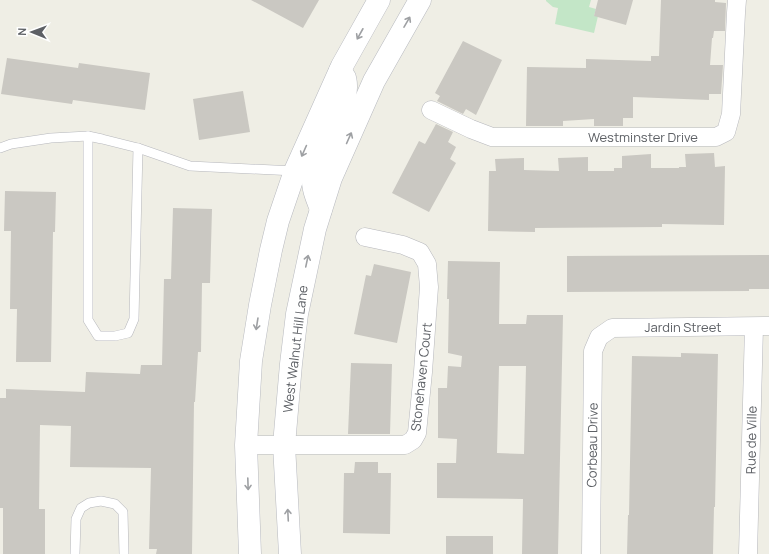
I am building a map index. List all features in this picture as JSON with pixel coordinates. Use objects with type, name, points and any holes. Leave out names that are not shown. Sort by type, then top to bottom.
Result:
[{"type":"main road","points":[[250,554],[246,445],[251,360],[271,250],[278,221],[295,171],[340,71],[379,0]]},
{"type":"main road","name":"West Walnut Hill Lane","points":[[290,554],[284,445],[297,314],[314,228],[331,178],[374,81],[420,0]]},
{"type":"main road","points":[[321,209],[314,192],[313,177],[318,160],[329,138],[345,98],[345,77],[340,71]]},
{"type":"street","name":"Westminster Drive","points":[[431,110],[492,137],[716,137],[726,132],[731,114],[737,0]]},
{"type":"street","name":"Stonehaven Court","points":[[246,445],[405,445],[413,440],[417,433],[423,372],[429,287],[428,264],[420,252],[403,246],[365,237]]},
{"type":"street","name":"Jardin Street","points":[[599,337],[612,328],[761,326]]},
{"type":"street","name":"Rue de Ville","points":[[748,554],[761,326]]},
{"type":"street","name":"Corbeau Drive","points":[[591,554],[593,351],[599,337]]},
{"type":"lane","points":[[88,136],[88,320],[98,336],[115,336],[128,333],[134,318],[138,148]]},
{"type":"lane","points":[[0,148],[11,144],[51,138],[88,136],[138,148],[190,166],[295,171]]},
{"type":"lane","points":[[75,554],[76,519],[81,508],[89,503],[102,501],[115,504],[123,512],[124,554]]},
{"type":"green space","points":[[546,0],[591,0],[589,7],[596,9],[594,16],[598,16],[594,33],[555,24],[558,8],[553,7]]},
{"type":"building","points":[[251,0],[319,0],[303,28]]},
{"type":"building","points":[[598,0],[633,0],[626,25],[594,16]]},
{"type":"building","points":[[661,0],[715,0],[715,2],[726,3],[725,31],[714,31],[710,65],[723,65],[721,94],[709,94],[709,100],[633,97],[633,118],[623,118],[623,126],[594,126],[594,119],[563,121],[563,126],[526,126],[527,67],[586,68],[586,59],[651,61],[651,56],[659,56]]},
{"type":"building","points":[[463,41],[502,60],[476,115],[466,109],[463,114],[437,101],[440,96],[435,93]]},
{"type":"building","points":[[7,58],[78,68],[79,63],[150,73],[145,110],[73,100],[72,104],[1,94]]},
{"type":"building","points":[[243,91],[250,132],[199,140],[193,99]]},
{"type":"building","points":[[436,124],[453,132],[448,142],[456,147],[450,159],[456,163],[429,212],[392,193],[419,141],[425,144]]},
{"type":"building","points":[[714,153],[715,167],[725,166],[724,225],[662,224],[662,227],[535,228],[535,232],[488,231],[489,171],[496,171],[495,159],[524,158],[524,170],[559,171],[558,158],[588,157],[588,171],[614,171],[614,168],[622,168],[622,156],[651,154],[651,168],[679,168],[686,167],[685,154]]},
{"type":"building","points":[[5,191],[56,192],[55,232],[53,232],[51,362],[16,362],[17,309],[10,309],[11,231],[4,231]]},
{"type":"building","points":[[173,208],[212,209],[210,283],[202,283],[201,352],[198,352],[194,402],[192,554],[156,554],[157,549],[149,549],[151,468],[70,467],[71,426],[40,425],[39,509],[45,509],[45,554],[3,554],[3,508],[0,508],[0,398],[6,398],[6,389],[85,392],[86,372],[140,374],[141,365],[162,365],[164,279],[171,279]]},
{"type":"building","points":[[769,255],[769,289],[749,289],[749,291],[567,292],[567,256]]},
{"type":"building","points":[[448,261],[500,262],[499,324],[526,324],[527,315],[563,315],[558,554],[522,554],[523,499],[437,498],[437,463],[456,463],[457,439],[438,438],[438,388],[447,388],[448,366],[461,367],[462,356],[448,353],[449,299],[447,299]],"holes":[[[499,366],[526,366],[524,454],[497,453]]]},
{"type":"building","points":[[374,264],[411,272],[397,343],[354,334],[366,275],[371,276]]},
{"type":"building","points":[[681,353],[718,354],[713,554],[627,554],[632,356],[681,357]]},
{"type":"building","points":[[351,363],[392,364],[390,434],[348,434]]},
{"type":"building","points":[[355,462],[378,462],[378,473],[391,473],[390,534],[343,533],[344,473],[354,473]]},
{"type":"building","points":[[446,536],[493,536],[493,554],[446,554]]}]
